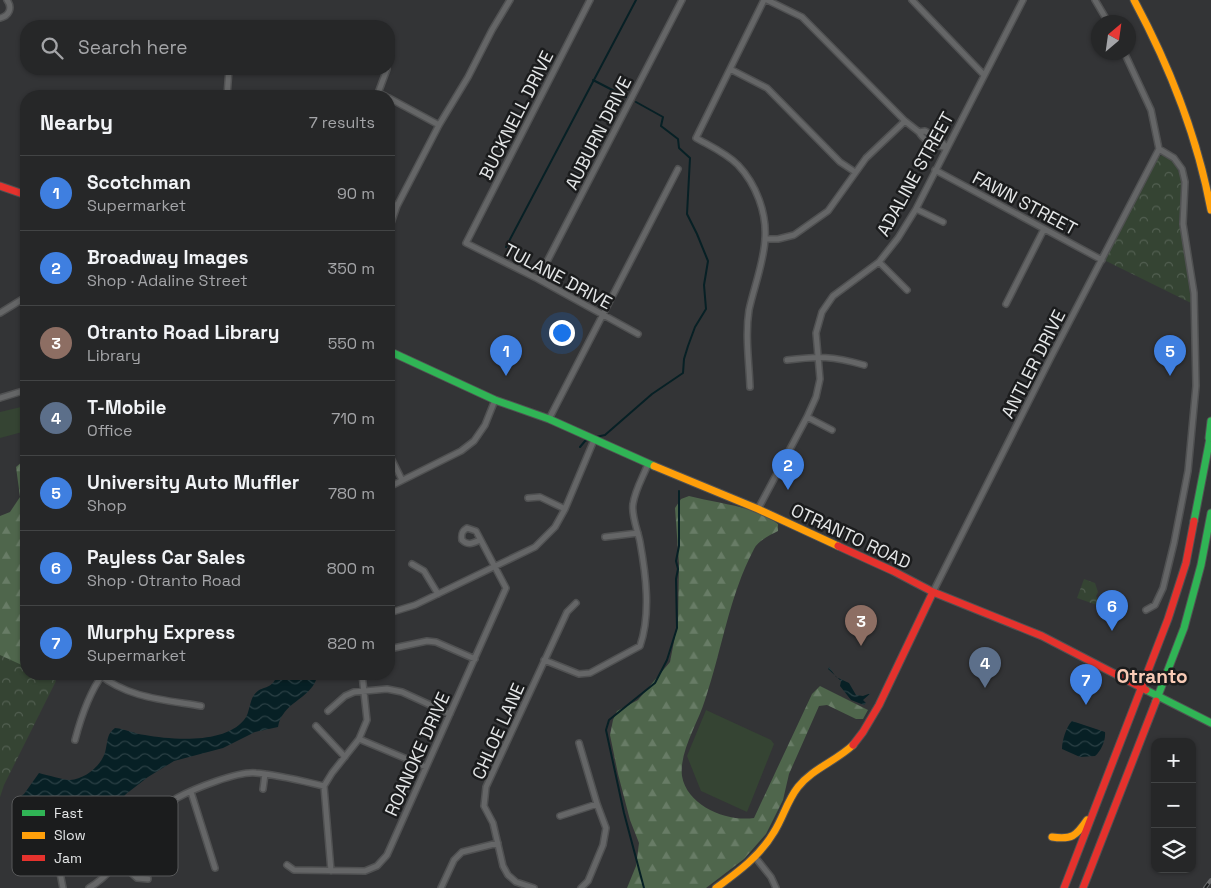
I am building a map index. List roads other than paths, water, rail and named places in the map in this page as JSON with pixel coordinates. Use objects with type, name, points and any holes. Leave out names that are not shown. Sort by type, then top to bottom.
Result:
[{"type":"main road","points":[[1134,0],[1152,33],[1184,104],[1203,170],[1211,210]]},
{"type":"main road","points":[[0,186],[20,193]]},
{"type":"main road","name":"OTRANTO ROAD","points":[[395,354],[495,400],[549,419],[648,464],[758,509],[893,571],[933,592],[1042,636],[1211,723]]},
{"type":"main road","points":[[1208,448],[1211,421]]},
{"type":"main road","points":[[1064,888],[1168,619],[1186,564],[1211,433]]},
{"type":"main road","points":[[1083,888],[1184,628],[1201,565],[1211,513]]},
{"type":"main road","points":[[1194,591],[1211,545]]},
{"type":"main road","points":[[716,888],[745,867],[770,840],[798,787],[807,776],[845,752],[856,741],[884,695],[933,592]]},
{"type":"main road","points":[[1052,837],[1066,839],[1072,837],[1095,810]]},
{"type":"street","points":[[0,18],[6,16],[10,10],[10,4],[7,0]]},
{"type":"street","points":[[395,212],[439,125],[468,77],[510,0]]},
{"type":"street","name":"BUCKNELL DRIVE","points":[[466,243],[590,0]]},
{"type":"street","name":"AUBURN DRIVE","points":[[538,279],[682,0]]},
{"type":"street","points":[[750,387],[747,334],[749,311],[765,239],[760,202],[750,181],[738,165],[721,152],[696,138],[766,0],[802,17],[904,121],[919,132],[921,137],[938,146],[947,148]]},
{"type":"street","points":[[912,0],[984,75]]},
{"type":"street","name":"ADALINE STREET","points":[[758,509],[816,397],[820,379],[816,332],[822,312],[833,296],[879,262],[898,238],[916,209],[1023,0]]},
{"type":"street","points":[[1095,0],[1104,15]]},
{"type":"street","points":[[1128,60],[1151,110],[1159,149],[1174,158],[1182,169],[1185,182],[1183,224],[1194,293],[1196,386],[1188,471],[1174,543],[1162,588],[1155,604],[1146,610]]},
{"type":"street","points":[[730,69],[767,88],[840,162],[855,172]]},
{"type":"street","points":[[227,90],[229,75]]},
{"type":"street","points":[[379,90],[385,75]]},
{"type":"street","points":[[395,101],[439,125]]},
{"type":"street","points":[[765,239],[778,239],[794,235],[828,211],[866,158],[904,121]]},
{"type":"street","name":"ANTLER DRIVE","points":[[933,592],[1159,149]]},
{"type":"street","points":[[549,419],[678,169]]},
{"type":"street","name":"FAWN STREET","points":[[935,170],[1102,260]]},
{"type":"street","points":[[916,209],[943,222]]},
{"type":"street","points":[[1006,304],[1044,229]]},
{"type":"street","name":"TULANE DRIVE","points":[[466,243],[538,279],[638,334]]},
{"type":"street","points":[[879,262],[907,290]]},
{"type":"street","points":[[0,313],[20,301]]},
{"type":"street","points":[[786,360],[819,356],[841,358],[864,365]]},
{"type":"street","points":[[0,398],[20,392]]},
{"type":"street","points":[[395,484],[461,451],[474,441],[485,425],[495,400]]},
{"type":"street","points":[[807,417],[832,430]]},
{"type":"street","points":[[395,611],[415,605],[535,547],[555,527],[565,509],[594,440]]},
{"type":"street","points":[[544,660],[579,674],[590,673],[640,646],[645,632],[646,616],[644,564],[633,506],[636,491],[648,464]]},
{"type":"street","points":[[395,466],[402,480]]},
{"type":"street","points":[[528,498],[540,497],[565,509]]},
{"type":"street","points":[[606,537],[638,533]]},
{"type":"street","name":"ROANOKE DRIVE","points":[[287,865],[294,870],[365,871],[377,866],[387,855],[506,588],[480,540]]},
{"type":"street","points":[[412,564],[424,571],[438,594]]},
{"type":"street","name":"CHLOE LANE","points":[[534,888],[516,882],[508,875],[503,866],[493,823],[484,806],[486,787],[567,612],[576,603]]},
{"type":"street","points":[[395,648],[427,641],[436,642],[475,659]]},
{"type":"street","points":[[75,740],[80,719],[97,680]]},
{"type":"street","points":[[109,680],[118,687],[136,694],[201,706]]},
{"type":"street","points":[[331,871],[324,786],[359,739],[367,720],[363,680]]},
{"type":"street","points":[[328,711],[345,696],[354,692],[387,689],[402,692],[450,714]]},
{"type":"street","points":[[316,726],[345,756]]},
{"type":"street","points":[[359,739],[426,767]]},
{"type":"street","points":[[579,743],[606,828],[603,845],[588,881],[581,888]]},
{"type":"street","points":[[178,798],[233,776],[255,772],[324,786]]},
{"type":"street","points":[[263,789],[265,774]]},
{"type":"street","points":[[191,792],[215,868]]},
{"type":"street","points":[[560,816],[597,804]]},
{"type":"street","points":[[441,888],[454,860],[462,852],[498,843]]},
{"type":"street","points":[[756,857],[771,877],[776,888]]},
{"type":"street","points":[[89,888],[104,876]]},
{"type":"street","points":[[135,876],[148,879]]},
{"type":"water","points":[[837,678],[849,683],[856,695],[863,696],[871,693],[863,700],[866,703],[864,705],[851,700],[840,686],[841,681]]},
{"type":"water","points":[[275,680],[316,680],[308,692],[285,712],[280,719],[278,727],[255,732],[223,748],[174,761],[148,777],[124,796],[21,796],[39,773],[70,780],[88,774],[102,760],[109,735],[115,728],[141,734],[183,739],[211,737],[224,733],[235,728],[244,720],[254,695]]},
{"type":"water","points":[[1072,721],[1105,732],[1103,745],[1095,756],[1080,757],[1062,749],[1065,734]]},
{"type":"waterway","points":[[506,247],[636,0]]},
{"type":"waterway","points":[[593,80],[626,97]]},
{"type":"waterway","points":[[596,437],[605,435],[652,394],[683,373],[684,359],[688,346],[695,327],[706,309],[704,285],[708,261],[687,214],[690,158],[679,148],[678,139],[661,126],[663,117],[636,102]]},
{"type":"waterway","points":[[580,447],[589,439]]},
{"type":"waterway","points":[[644,888],[624,813],[606,730],[609,720],[655,683],[667,660],[677,628],[676,579],[678,569],[676,561],[679,546],[679,491]]},
{"type":"railway","points":[[1205,888],[1211,880]]},
{"type":"place","name":"Scotchman","points":[[506,376]]},
{"type":"place","name":"University Auto Muffler","points":[[1170,376]]},
{"type":"place","name":"Broadway Images","points":[[788,490]]},
{"type":"place","name":"Payless Car Sales","points":[[1112,631]]},
{"type":"place","name":"Otranto Road Library","points":[[861,646]]},
{"type":"place","name":"T-Mobile","points":[[985,688]]},
{"type":"place","name":"Murphy Express","points":[[1086,705]]},
{"type":"district","name":"Otranto","points":[[1152,676]]}]
